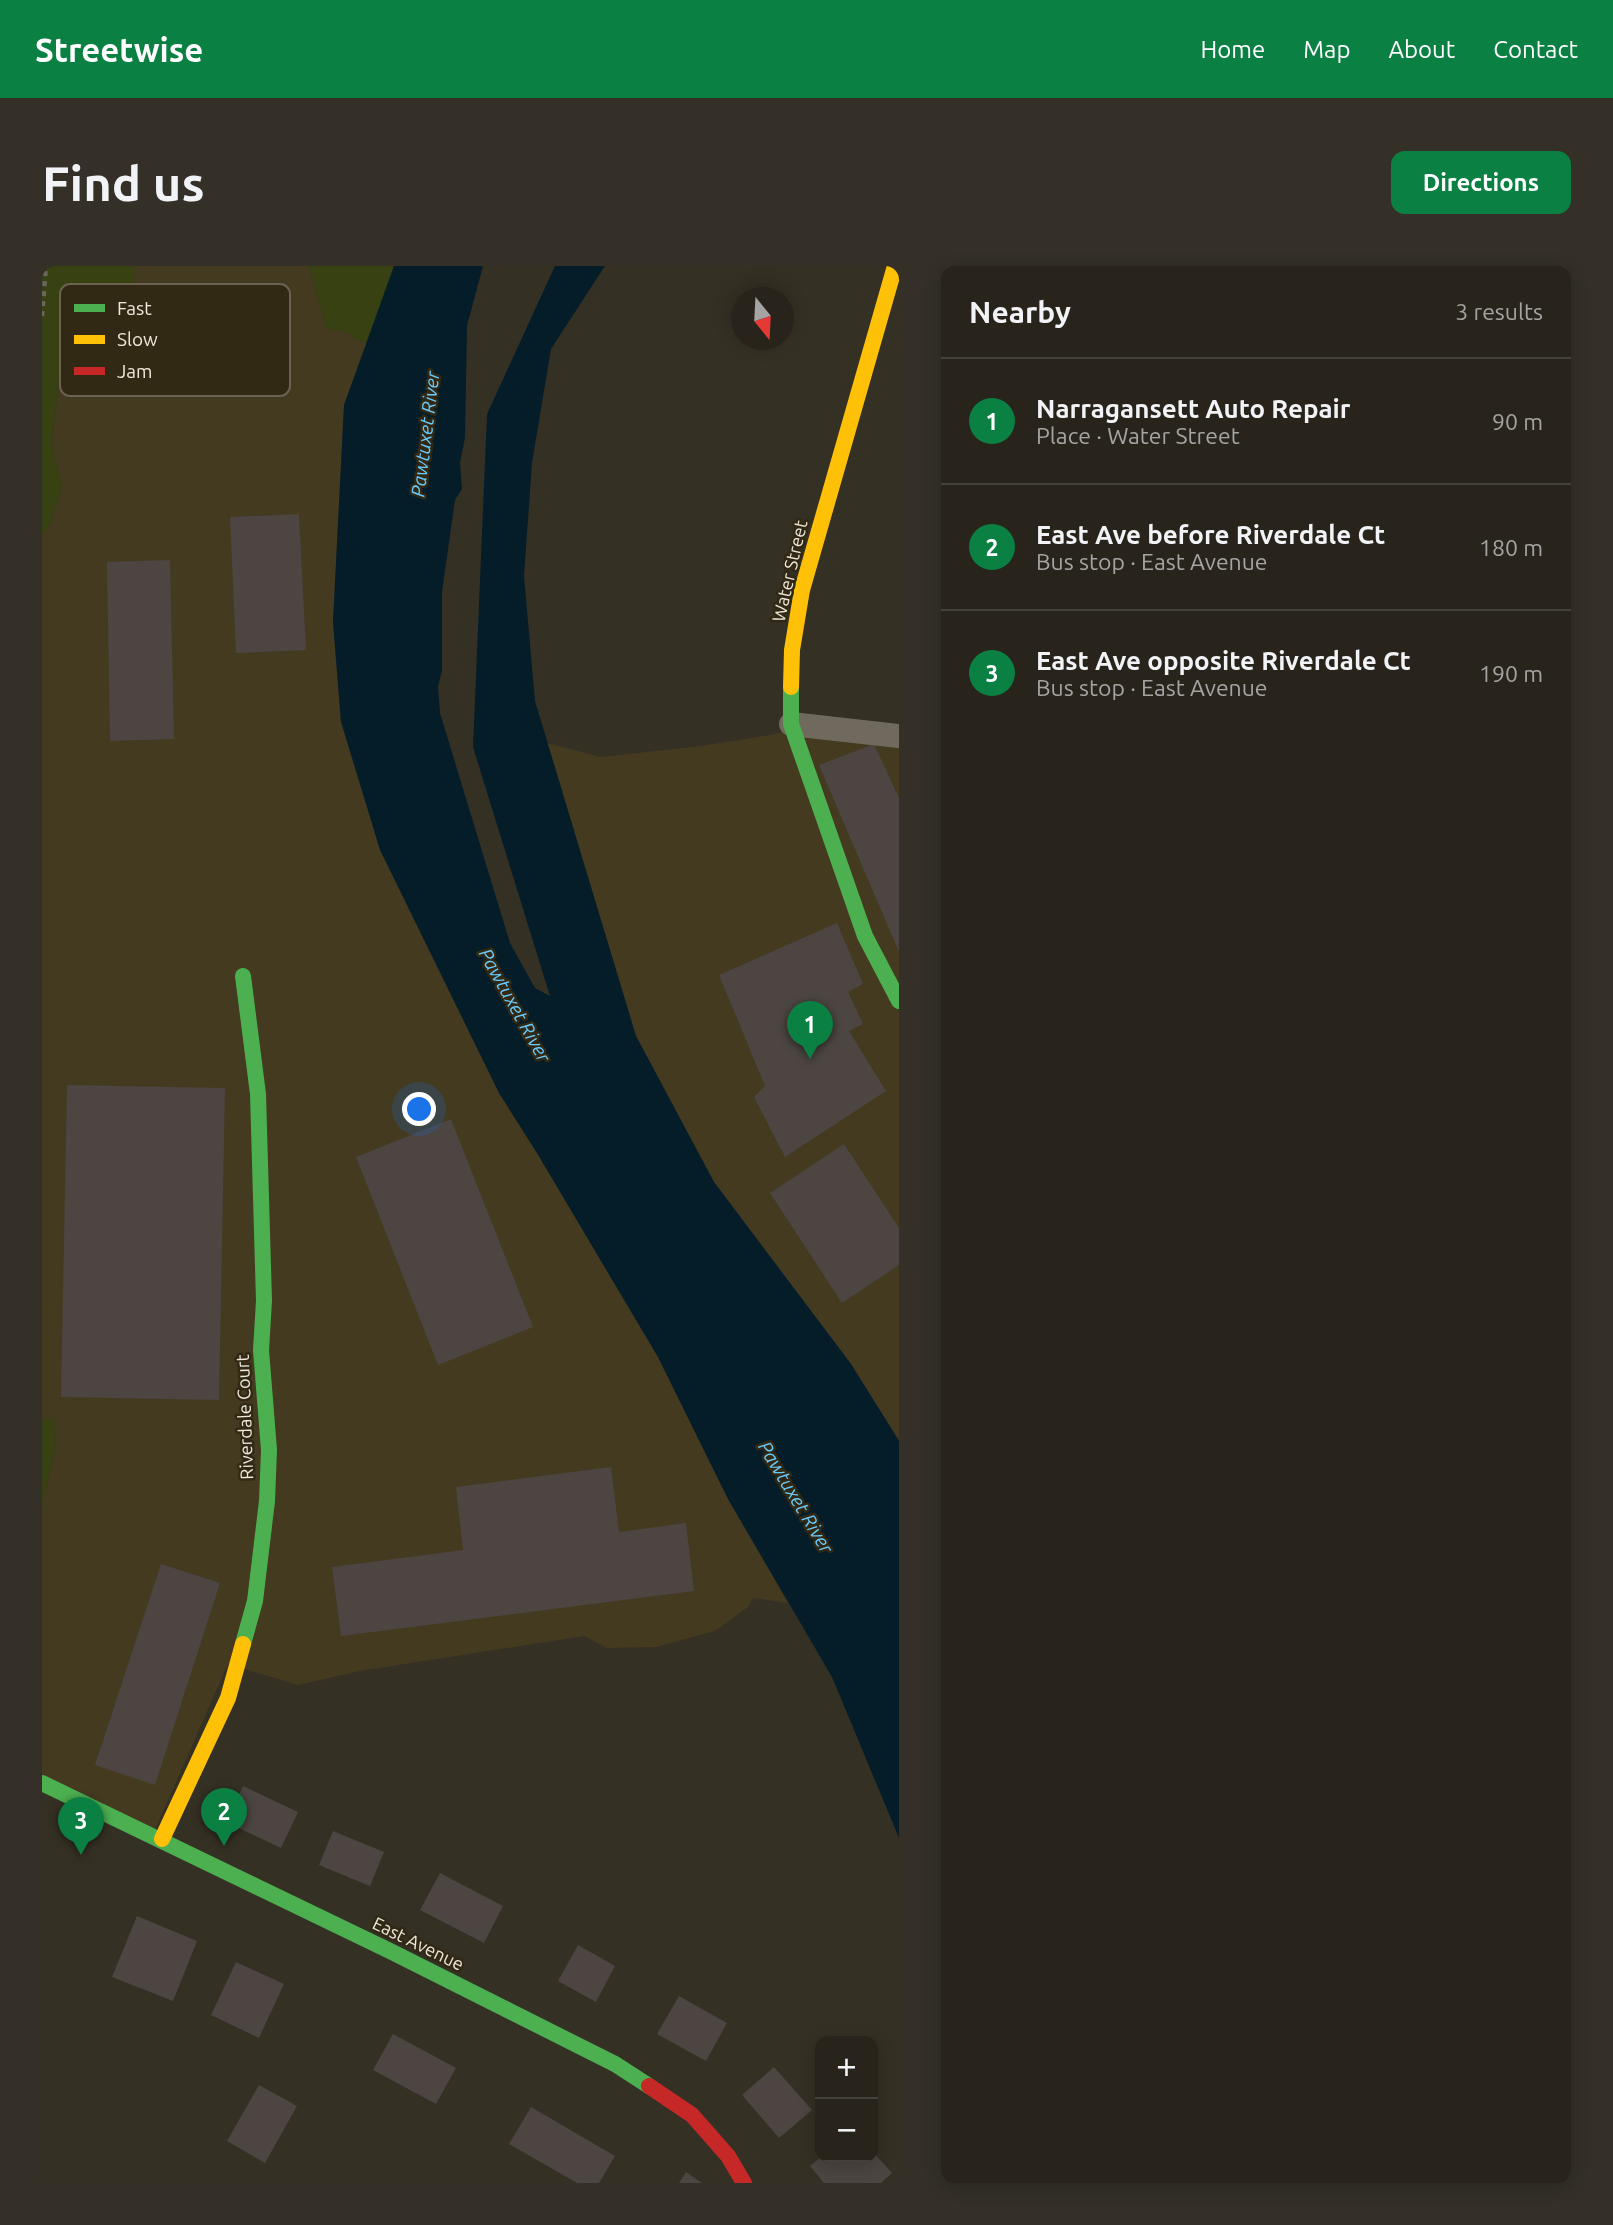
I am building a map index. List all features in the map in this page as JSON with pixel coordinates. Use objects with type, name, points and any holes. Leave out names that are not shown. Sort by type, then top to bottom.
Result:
[{"type":"street","name":"Water Street","points":[[895,266],[802,590],[792,650],[791,724],[865,936],[899,1000]]},
{"type":"street","points":[[791,724],[899,736]]},
{"type":"street","name":"Riverdale Court","points":[[162,1839],[228,1698],[255,1601],[267,1501],[269,1450],[261,1350],[264,1301],[258,1094],[243,976]]},
{"type":"street","name":"East Avenue","points":[[42,1783],[162,1839],[615,2064],[692,2115],[727,2156],[744,2183]]},
{"type":"path","points":[[42,316],[46,266]]},
{"type":"shaded area","points":[[136,266],[309,266],[326,328],[352,334],[351,338],[368,342],[344,405],[333,622],[341,722],[499,1093],[658,1357],[728,1499],[788,1603],[753,1598],[748,1607],[715,1631],[656,1647],[607,1648],[584,1636],[360,1671],[298,1685],[228,1664],[154,1832],[42,1784],[42,1505],[56,1445],[54,1418],[42,1419],[42,535],[51,522],[62,488],[52,445],[60,366],[60,396],[290,396],[290,284],[132,284]]},
{"type":"shaded area","points":[[796,727],[899,738],[899,1440],[851,1364],[714,1182],[636,1036],[547,743],[601,757],[701,746],[776,734]]},
{"type":"green space","points":[[42,266],[136,266],[132,284],[60,284],[60,366],[52,445],[62,488],[51,522],[42,535]]},
{"type":"green space","points":[[309,266],[394,266],[368,342],[351,338],[352,334],[326,328]]},
{"type":"green space","points":[[54,1418],[56,1445],[42,1505],[42,1419]]},
{"type":"water","name":"Pawtuxet River","points":[[394,266],[483,266],[467,326],[465,438],[460,463],[462,489],[455,500],[442,592],[442,671],[438,686],[440,713],[510,943],[535,988],[550,996],[473,747],[487,414],[555,266],[605,266],[551,349],[532,463],[524,576],[535,701],[636,1036],[714,1182],[851,1364],[899,1441],[899,1838],[832,1677],[728,1499],[658,1357],[499,1093],[380,850],[341,722],[333,622],[344,405]]},
{"type":"building","points":[[299,514],[306,650],[236,653],[230,517]]},
{"type":"building","points":[[170,560],[174,739],[110,741],[107,562]]},
{"type":"building","points":[[874,744],[899,798],[899,952],[819,765]]},
{"type":"building","points":[[837,923],[863,984],[848,992],[863,1024],[849,1031],[886,1091],[785,1157],[754,1097],[765,1086],[719,975]]},
{"type":"building","points":[[67,1085],[225,1088],[219,1400],[61,1397]]},
{"type":"building","points":[[451,1119],[533,1327],[438,1365],[356,1157]]},
{"type":"building","points":[[844,1144],[899,1228],[899,1265],[842,1303],[770,1193]]},
{"type":"building","points":[[611,1467],[619,1532],[686,1523],[694,1591],[341,1636],[332,1567],[463,1550],[456,1487]]},
{"type":"building","points":[[161,1564],[220,1583],[155,1785],[95,1765]]},
{"type":"building","points":[[243,1786],[298,1812],[281,1848],[226,1822]]},
{"type":"building","points":[[333,1831],[384,1852],[370,1886],[319,1865]]},
{"type":"building","points":[[440,1873],[503,1906],[484,1943],[420,1910]]},
{"type":"building","points":[[137,1916],[197,1941],[173,2001],[112,1977]]},
{"type":"building","points":[[578,1945],[615,1966],[596,2002],[558,1981]]},
{"type":"building","points":[[236,1962],[284,1984],[259,2038],[211,2015]]},
{"type":"building","points":[[679,1996],[727,2023],[706,2061],[657,2034]]},
{"type":"building","points":[[393,2034],[456,2068],[436,2104],[373,2070]]},
{"type":"building","points":[[774,2067],[812,2110],[779,2138],[742,2095]]},
{"type":"building","points":[[259,2085],[297,2106],[265,2163],[227,2141]]},
{"type":"building","points":[[531,2107],[615,2156],[599,2183],[577,2183],[509,2144]]},
{"type":"building","points":[[878,2158],[892,2173],[881,2183],[824,2183],[810,2166],[815,2162],[878,2162]]},
{"type":"building","points":[[686,2172],[702,2183],[679,2183]]},
{"type":"traffic: fast","points":[[791,687],[791,724],[865,936],[899,1001]]},
{"type":"traffic: fast","points":[[243,976],[258,1094],[264,1301],[261,1350],[269,1450],[267,1501],[255,1601],[243,1644]]},
{"type":"traffic: fast","points":[[42,1783],[390,1951],[615,2064],[649,2086]]},
{"type":"traffic: slow","points":[[791,687],[792,650],[802,590],[895,266]]},
{"type":"traffic: slow","points":[[162,1839],[228,1698],[243,1644]]},
{"type":"traffic: jam","points":[[649,2086],[692,2115],[728,2156],[744,2183]]},
{"type":"place","name":"Narragansett Auto Repair","points":[[810,1059]]},
{"type":"place","name":"East Ave before Riverdale Ct","points":[[224,1846]]},
{"type":"place","name":"East Ave opposite Riverdale Ct","points":[[81,1855]]}]
